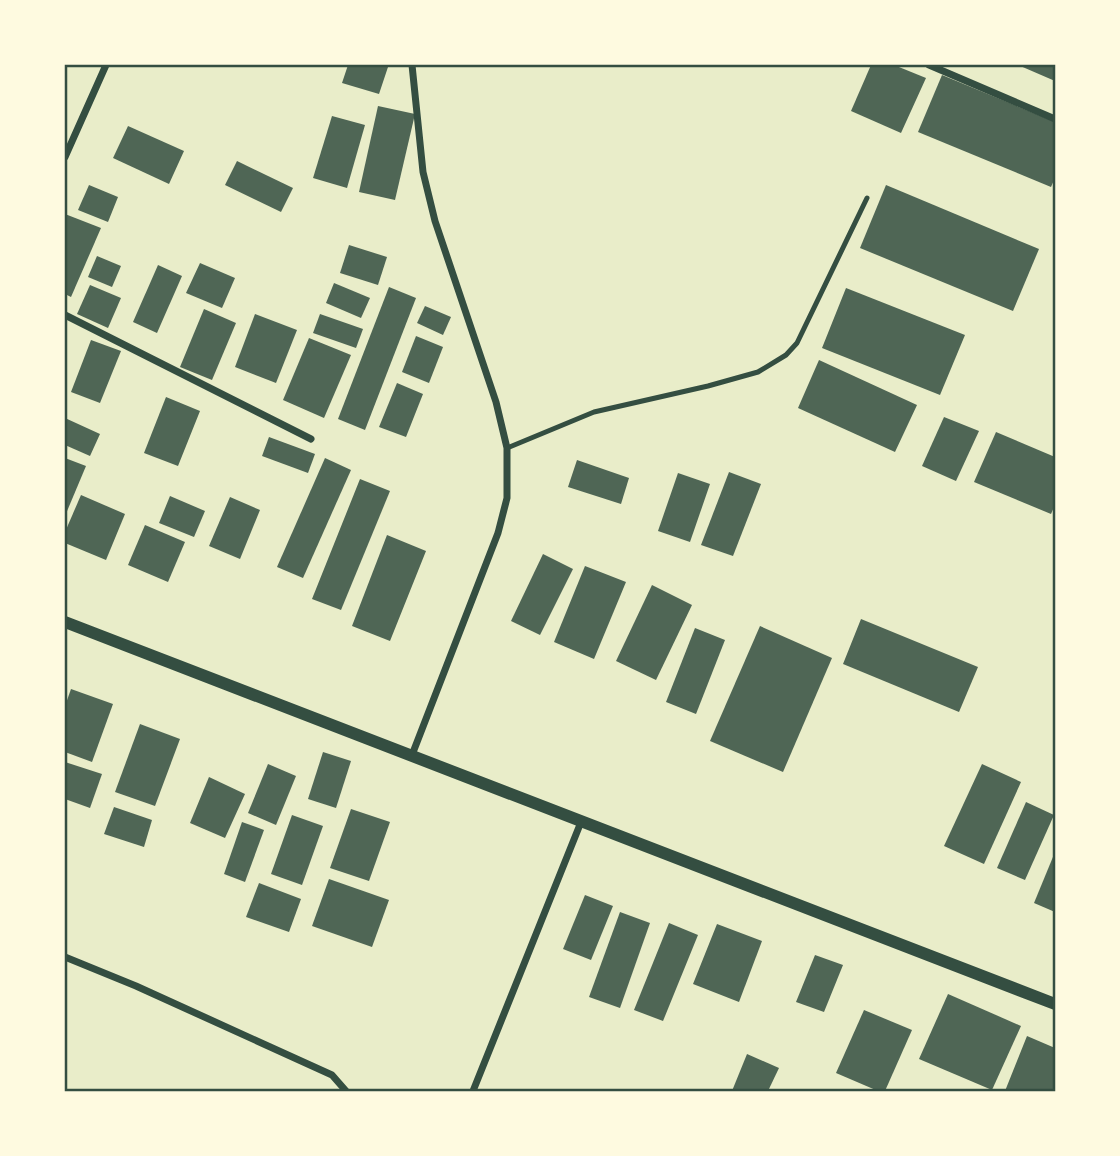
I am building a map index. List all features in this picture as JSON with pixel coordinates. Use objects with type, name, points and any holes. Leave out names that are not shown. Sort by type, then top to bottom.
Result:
[{"type":"street","points":[[65,157],[106,65]]},
{"type":"street","points":[[412,65],[423,172],[435,221],[496,402],[507,448],[507,498],[498,533],[412,755]]},
{"type":"street","points":[[929,65],[1055,118]]},
{"type":"street","points":[[65,315],[310,439]]},
{"type":"street","points":[[65,622],[1055,1004]]},
{"type":"street","points":[[472,1091],[581,822]]},
{"type":"street","points":[[65,957],[332,1075],[346,1091]]},
{"type":"lane","points":[[507,448],[594,412],[758,372],[786,355],[797,343],[867,198]]},
{"type":"building","points":[[348,65],[388,67],[379,94],[342,83]]},
{"type":"building","points":[[871,65],[894,65],[926,78],[901,133],[851,111]]},
{"type":"building","points":[[1018,65],[1055,65],[1055,81]]},
{"type":"building","points":[[942,75],[1055,122],[1055,178],[1051,187],[918,132]]},
{"type":"building","points":[[378,106],[415,114],[395,200],[359,192]]},
{"type":"building","points":[[332,116],[365,125],[347,188],[313,178]]},
{"type":"building","points":[[128,126],[184,151],[169,184],[113,158]]},
{"type":"building","points":[[237,161],[293,188],[281,212],[225,185]]},
{"type":"building","points":[[89,185],[118,197],[108,222],[78,210]]},
{"type":"building","points":[[886,185],[1039,249],[1013,311],[860,248]]},
{"type":"building","points":[[65,214],[101,228],[71,297],[65,294]]},
{"type":"building","points":[[349,245],[387,257],[378,285],[340,273]]},
{"type":"building","points":[[97,256],[121,266],[112,287],[88,277]]},
{"type":"building","points":[[200,263],[235,278],[222,308],[186,293]]},
{"type":"building","points":[[158,265],[182,276],[157,333],[133,322]]},
{"type":"building","points":[[334,283],[370,298],[361,318],[326,303]]},
{"type":"building","points":[[90,285],[121,298],[108,328],[77,314]]},
{"type":"building","points":[[389,287],[416,298],[365,430],[338,419]]},
{"type":"building","points":[[846,288],[965,335],[940,395],[822,348]]},
{"type":"building","points":[[425,306],[451,317],[443,335],[417,323]]},
{"type":"building","points":[[204,309],[236,323],[212,380],[180,367]]},
{"type":"building","points":[[255,314],[297,330],[276,383],[235,367]]},
{"type":"building","points":[[320,314],[363,329],[356,348],[313,333]]},
{"type":"building","points":[[416,336],[443,347],[429,383],[402,372]]},
{"type":"building","points":[[309,338],[351,355],[324,418],[283,400]]},
{"type":"building","points":[[91,340],[121,351],[100,403],[71,392]]},
{"type":"building","points":[[819,360],[917,405],[895,452],[798,408]]},
{"type":"building","points":[[397,383],[423,394],[406,437],[379,427]]},
{"type":"building","points":[[166,397],[200,411],[178,466],[144,453]]},
{"type":"building","points":[[944,417],[979,431],[956,481],[922,466]]},
{"type":"building","points":[[65,418],[100,434],[90,456],[65,445]]},
{"type":"building","points":[[996,432],[1055,457],[1055,505],[1051,514],[974,482]]},
{"type":"building","points":[[269,437],[315,454],[308,473],[262,456]]},
{"type":"building","points":[[65,458],[86,466],[65,516]]},
{"type":"building","points":[[325,458],[351,470],[303,578],[277,567]]},
{"type":"building","points":[[577,460],[629,478],[621,504],[568,487]]},
{"type":"building","points":[[729,472],[761,484],[733,556],[701,545]]},
{"type":"building","points":[[678,473],[710,484],[690,542],[658,531]]},
{"type":"building","points":[[360,479],[390,491],[341,610],[312,599]]},
{"type":"building","points":[[81,495],[125,514],[106,560],[65,543],[65,532]]},
{"type":"building","points":[[170,496],[205,511],[194,537],[159,523]]},
{"type":"building","points":[[230,497],[260,510],[240,559],[209,546]]},
{"type":"building","points":[[145,525],[185,542],[168,582],[128,565]]},
{"type":"building","points":[[387,535],[426,551],[390,641],[352,626]]},
{"type":"building","points":[[543,554],[573,569],[540,635],[511,621]]},
{"type":"building","points":[[585,566],[626,582],[594,659],[554,642]]},
{"type":"building","points":[[652,585],[692,605],[656,680],[616,661]]},
{"type":"building","points":[[861,619],[978,667],[959,712],[843,664]]},
{"type":"building","points":[[760,626],[832,658],[783,772],[710,741]]},
{"type":"building","points":[[695,628],[725,640],[696,714],[666,702]]},
{"type":"building","points":[[71,689],[113,704],[92,762],[65,752],[65,706]]},
{"type":"building","points":[[140,724],[180,739],[155,806],[115,792]]},
{"type":"building","points":[[323,752],[351,761],[336,808],[308,799]]},
{"type":"building","points":[[65,762],[102,774],[90,808],[65,799]]},
{"type":"building","points":[[268,764],[296,776],[276,825],[248,813]]},
{"type":"building","points":[[982,764],[1021,782],[984,864],[944,846]]},
{"type":"building","points":[[209,777],[245,794],[225,838],[190,823]]},
{"type":"building","points":[[1026,802],[1054,815],[1025,880],[997,868]]},
{"type":"building","points":[[114,807],[152,820],[144,847],[104,834]]},
{"type":"building","points":[[351,809],[390,822],[369,881],[330,868]]},
{"type":"building","points":[[292,815],[323,826],[302,885],[271,874]]},
{"type":"building","points":[[242,822],[264,830],[245,882],[224,874]]},
{"type":"building","points":[[1055,852],[1055,912],[1034,903]]},
{"type":"building","points":[[329,879],[389,900],[372,947],[312,926]]},
{"type":"building","points":[[259,883],[301,899],[289,932],[246,917]]},
{"type":"building","points":[[585,895],[613,906],[591,960],[563,949]]},
{"type":"building","points":[[620,912],[650,923],[620,1008],[589,997]]},
{"type":"building","points":[[669,923],[698,935],[663,1021],[634,1010]]},
{"type":"building","points":[[717,924],[762,941],[739,1002],[693,984]]},
{"type":"building","points":[[815,955],[843,965],[824,1012],[796,1002]]},
{"type":"building","points":[[948,994],[1021,1026],[992,1090],[919,1059]]},
{"type":"building","points":[[864,1010],[912,1030],[885,1091],[878,1091],[836,1073]]},
{"type":"building","points":[[1027,1036],[1055,1048],[1053,1091],[1005,1091]]},
{"type":"building","points":[[747,1054],[779,1068],[768,1091],[732,1091]]}]
